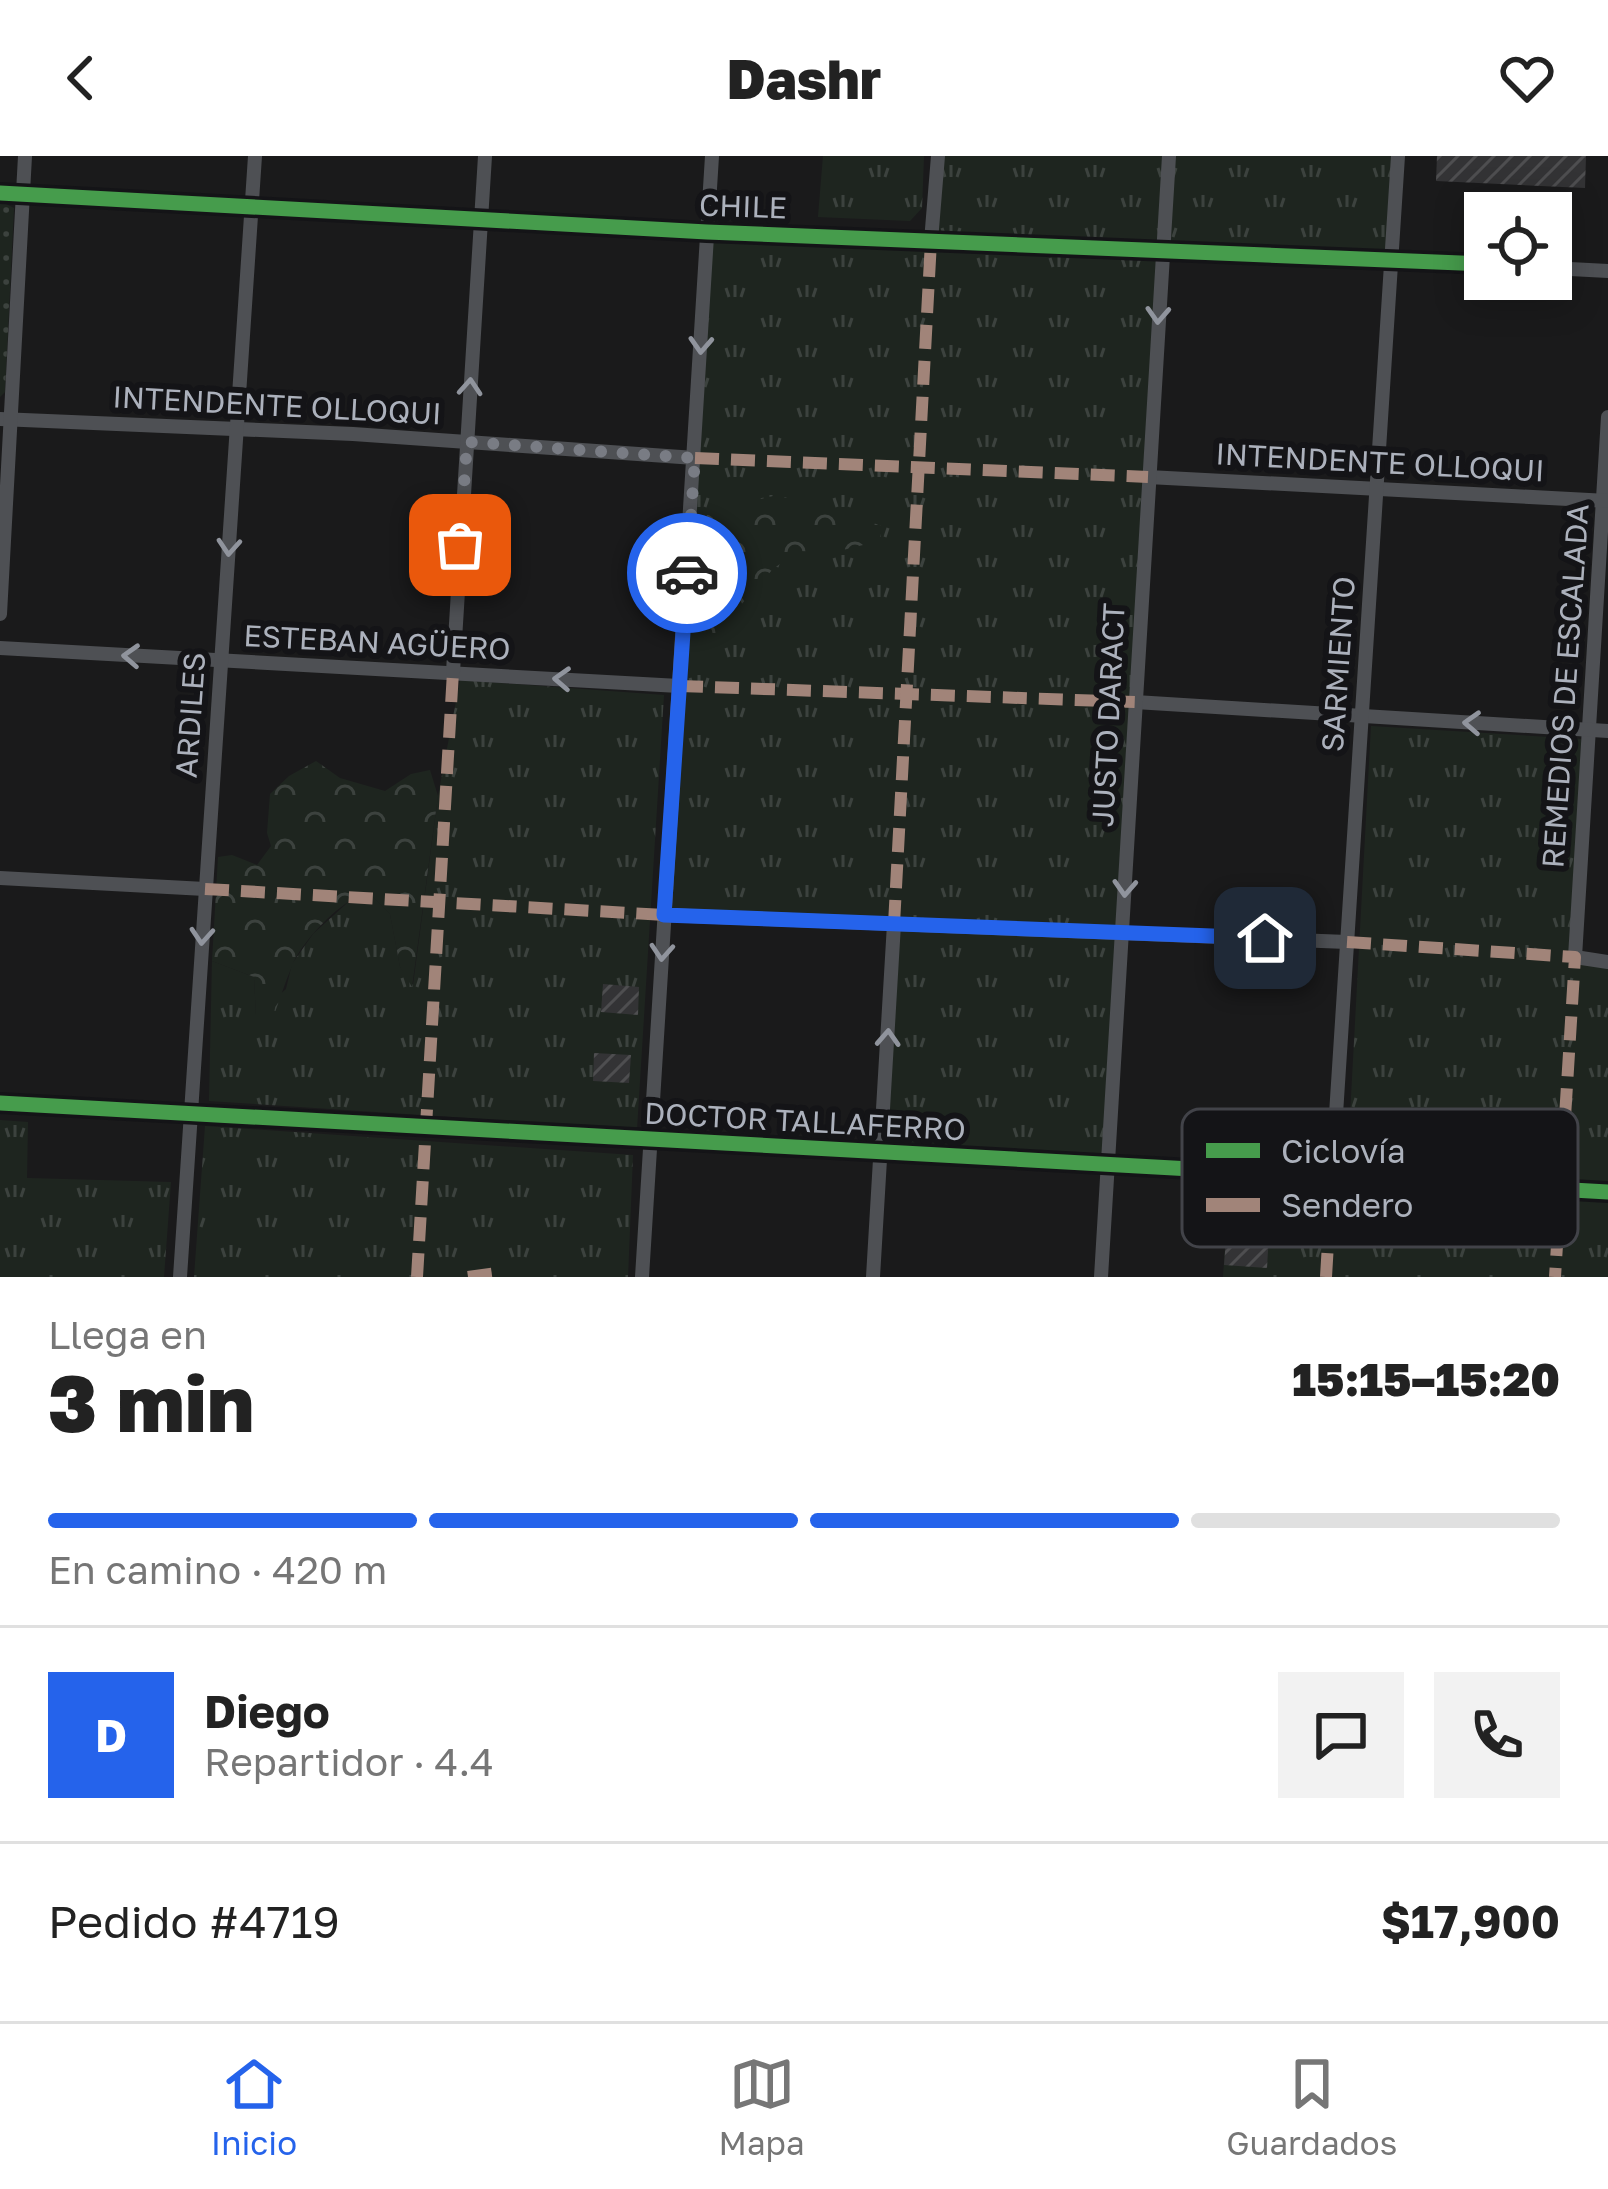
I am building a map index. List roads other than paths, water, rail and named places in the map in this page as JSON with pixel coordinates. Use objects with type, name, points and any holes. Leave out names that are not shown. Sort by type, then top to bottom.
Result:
[{"type":"street","points":[[0,614],[6,419],[25,156]]},
{"type":"street","name":"ARDILES","points":[[180,1277],[255,156]]},
{"type":"street","points":[[453,672],[485,156]]},
{"type":"street","points":[[642,1277],[712,156]]},
{"type":"street","points":[[931,241],[938,156]]},
{"type":"street","name":"JUSTO DARACT","points":[[1101,1277],[1169,156]]},
{"type":"street","name":"SARMIENTO","points":[[1336,1109],[1398,156]]},
{"type":"street","name":"CHILE","points":[[0,193],[707,232],[1464,263]]},
{"type":"street","points":[[1572,269],[1608,271]]},
{"type":"street","name":"REMEDIOS DE ESCALADA","points":[[1608,417],[1574,957],[1608,962]]},
{"type":"street","name":"INTENDENTE OLLOQUI","points":[[6,419],[695,458]]},
{"type":"street","name":"INTENDENTE OLLOQUI","points":[[1148,478],[1606,501]]},
{"type":"street","name":"ESTEBAN AGÜERO","points":[[0,648],[679,686]]},
{"type":"street","points":[[1135,702],[1608,731]]},
{"type":"street","points":[[0,878],[205,889]]},
{"type":"street","points":[[664,915],[1347,942]]},
{"type":"street","points":[[873,1277],[895,924]]},
{"type":"street","name":"DOCTOR TALLAFERRO","points":[[0,1103],[1182,1168]]},
{"type":"street","name":"DOCTOR TALLAFERRO","points":[[1578,1190],[1608,1192]]}]
